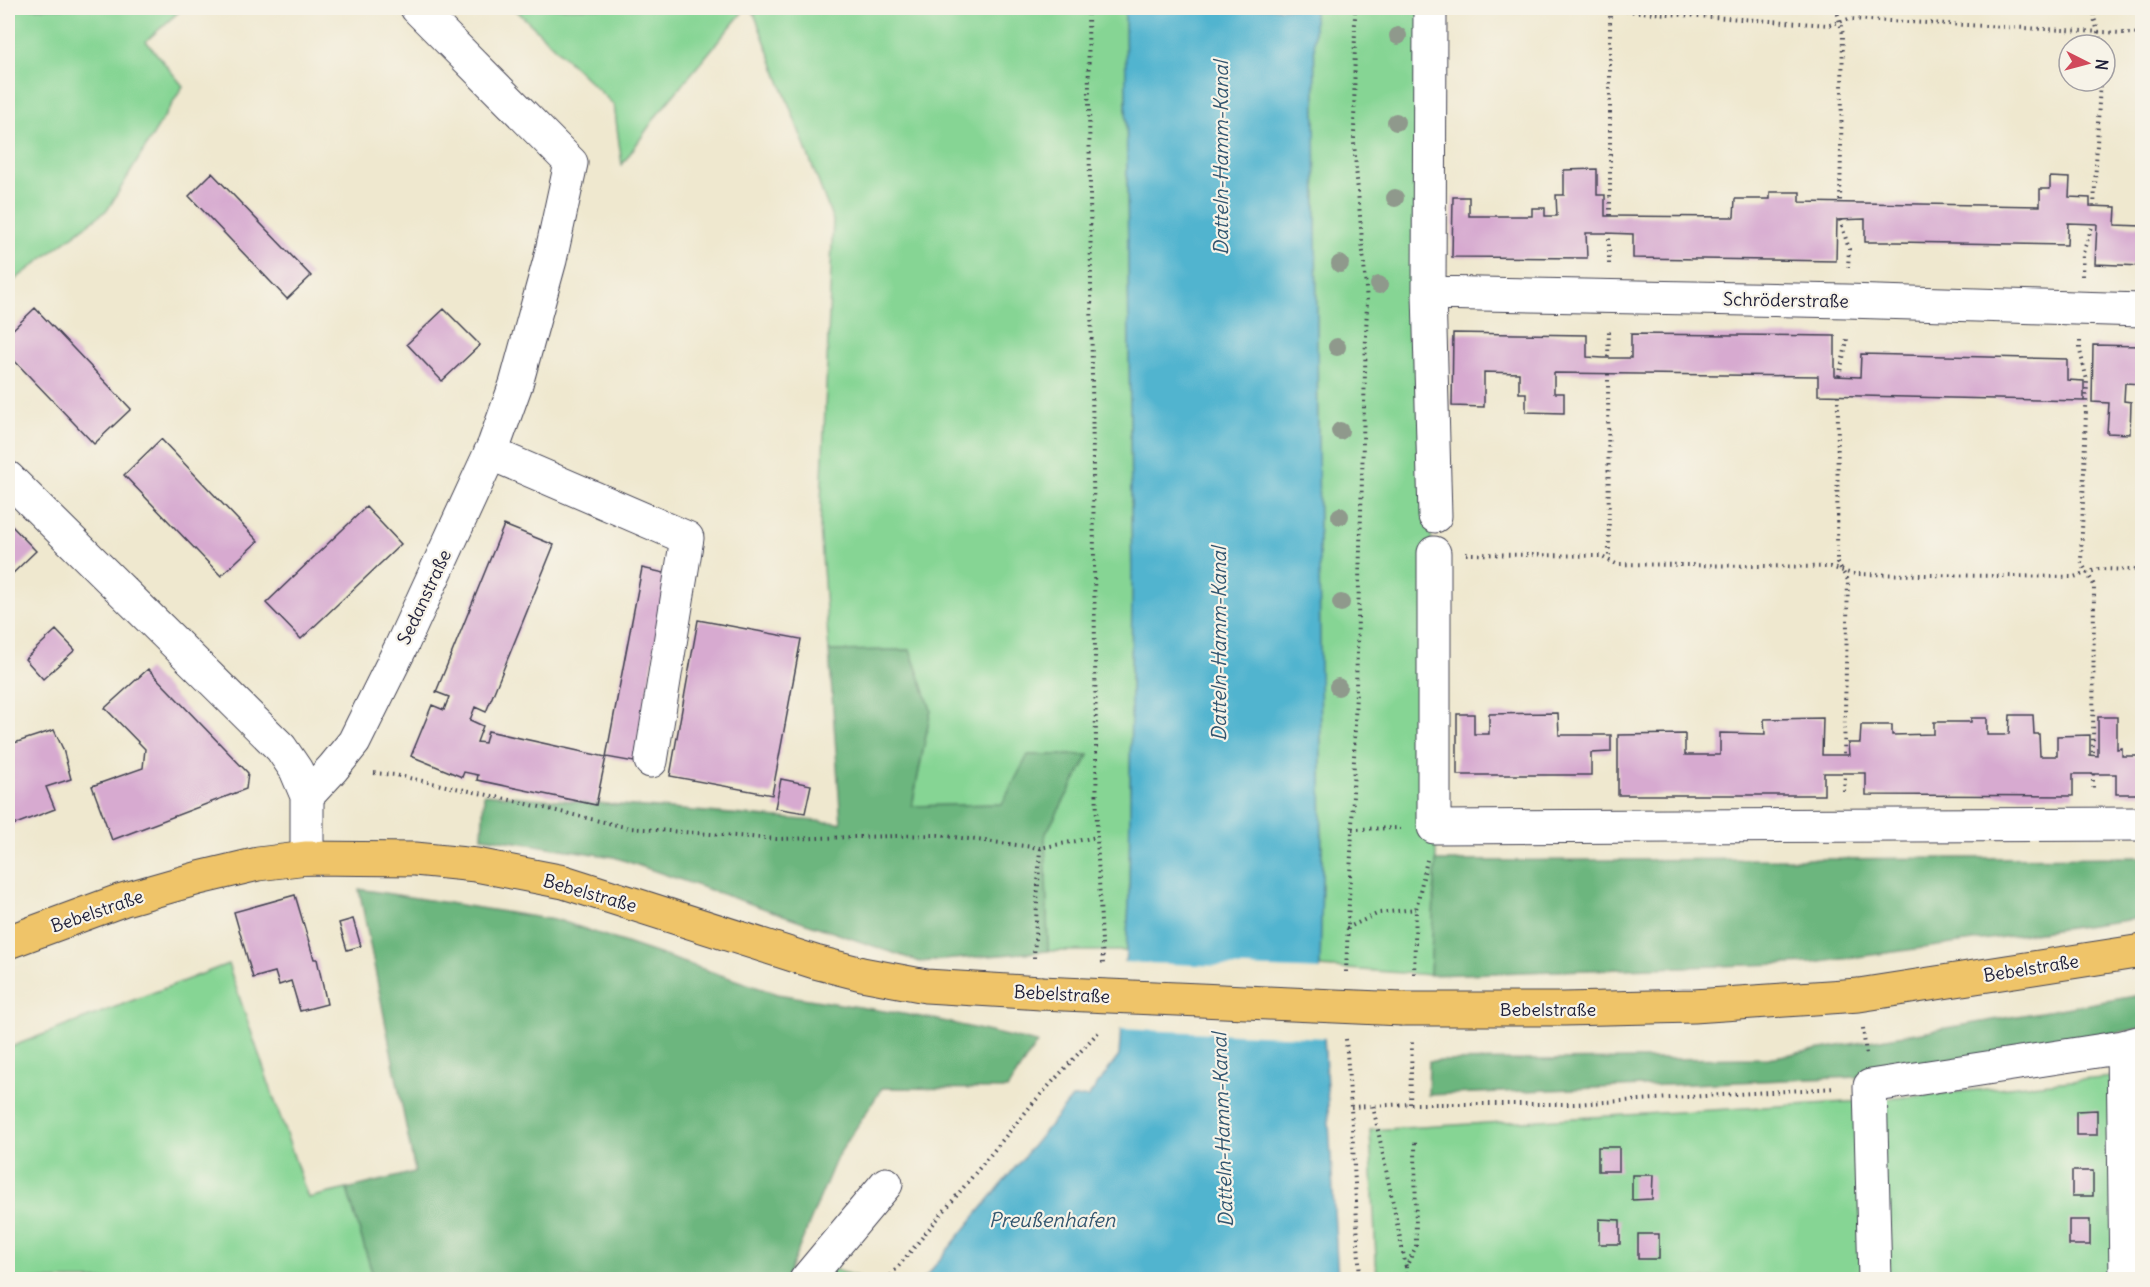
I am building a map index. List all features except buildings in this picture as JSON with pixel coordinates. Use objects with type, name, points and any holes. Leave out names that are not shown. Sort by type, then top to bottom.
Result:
[{"type":"main road","name":"Bebelstraße","points":[[8,942],[122,900],[199,878],[258,864],[307,858],[415,859],[564,882],[815,962],[862,974],[926,986],[1037,993],[1408,1009],[1694,1006],[1859,995],[2142,951]]},
{"type":"street","name":"Sedanstraße","points":[[307,796],[354,742],[401,647],[490,453],[516,384],[550,261],[571,163],[417,8]]},
{"type":"street","points":[[1430,9],[1429,293],[1435,516]]},
{"type":"street","name":"Schröderstraße","points":[[1429,293],[1847,301],[2142,310]]},
{"type":"street","points":[[490,453],[687,538],[651,761]]},
{"type":"street","points":[[8,478],[281,748],[296,770],[307,796],[307,858]]},
{"type":"street","points":[[1434,553],[1434,827],[2142,824]]},
{"type":"street","points":[[1875,1280],[1870,1086],[2133,1045],[2126,1280]]},
{"type":"street","points":[[806,1280],[886,1184]]},
{"type":"path","points":[[1088,8],[1097,837],[1103,966]]},
{"type":"path","points":[[1346,962],[1367,301],[1354,143],[1354,8]]},
{"type":"path","points":[[1836,8],[1835,12],[1843,34],[1840,202]]},
{"type":"path","points":[[2094,8],[2098,31]]},
{"type":"path","points":[[1430,9],[1610,10],[1829,25],[1849,19],[2142,34]]},
{"type":"path","points":[[1610,10],[1610,216]]},
{"type":"path","points":[[2094,207],[2099,93]]},
{"type":"path","points":[[2093,224],[2083,254],[2080,351],[2087,380],[2081,562],[2094,585],[2094,756]]},
{"type":"path","points":[[1608,374],[1609,560]]},
{"type":"path","points":[[1838,395],[1837,563],[1848,580],[1844,755]]},
{"type":"path","points":[[1434,553],[1600,556],[1616,564],[1831,567],[1852,574],[2074,577],[2099,569],[2142,570]]},
{"type":"path","points":[[333,768],[395,775],[629,828],[777,839],[938,835],[1040,848],[1097,837]]},
{"type":"path","points":[[1037,993],[1040,848]]},
{"type":"path","points":[[1347,928],[1379,914],[1416,909],[1408,1009],[1410,1104]]},
{"type":"path","points":[[1351,1107],[1410,1104],[1573,1104],[1870,1086],[1859,995]]},
{"type":"path","points":[[887,1280],[1034,1102],[1106,1024]]},
{"type":"path","points":[[1346,1041],[1360,1280]]},
{"type":"path","points":[[1373,1106],[1407,1280]]},
{"type":"path","points":[[1406,1267],[1416,1246],[1415,1139]]},
{"type":"green space","points":[[8,8],[183,8],[146,41],[183,86],[108,209],[8,285]]},
{"type":"green space","points":[[514,8],[746,8],[657,115],[622,165],[614,105]]},
{"type":"green space","points":[[752,8],[1125,8],[1132,586],[1129,905],[1126,951],[1048,951],[1045,835],[1089,755],[1029,755],[1002,804],[912,806],[931,710],[910,650],[829,651],[820,527],[833,220]]},
{"type":"green space","points":[[1314,8],[1424,8],[1436,861],[1430,975],[1320,967],[1322,873]]},
{"type":"green space","points":[[910,650],[931,710],[912,806],[1002,804],[1028,755],[1089,755],[1045,835],[1048,951],[920,962],[614,857],[482,837],[484,794],[841,823],[829,651]]},
{"type":"green space","points":[[2142,857],[2142,918],[1813,963],[1430,975],[1436,861]]},
{"type":"green space","points":[[359,889],[561,921],[777,994],[934,1019],[1037,1043],[1007,1089],[882,1088],[837,1157],[786,1279],[374,1279],[347,1189],[415,1172]]},
{"type":"green space","points":[[228,964],[308,1198],[347,1189],[374,1279],[8,1280],[8,1048]]},
{"type":"green space","points":[[2142,995],[2142,1028],[1882,1076],[1428,1095],[1429,1061],[1768,1058]]},
{"type":"green space","points":[[2142,1074],[2142,1279],[1377,1279],[1370,1130],[1865,1101]]},
{"type":"green space","points":[[826,1267],[861,1278],[816,1280]]},
{"type":"water","points":[[1125,8],[1314,8],[1322,873],[1320,967],[1338,1279],[923,1280],[1072,1098],[1088,1097],[1119,1056],[1129,905],[1132,586]]},
{"type":"pier","points":[[1122,962],[1323,970],[1327,1038],[1118,1029]]},
{"type":"water label","name":"Datteln-Hamm-Kanal","points":[[1220,158]]},
{"type":"water label","name":"Datteln-Hamm-Kanal","points":[[1218,644]]},
{"type":"water label","name":"Datteln-Hamm-Kanal","points":[[1222,1130]]},
{"type":"water label","name":"Preußenhafen","points":[[1052,1219]]}]
